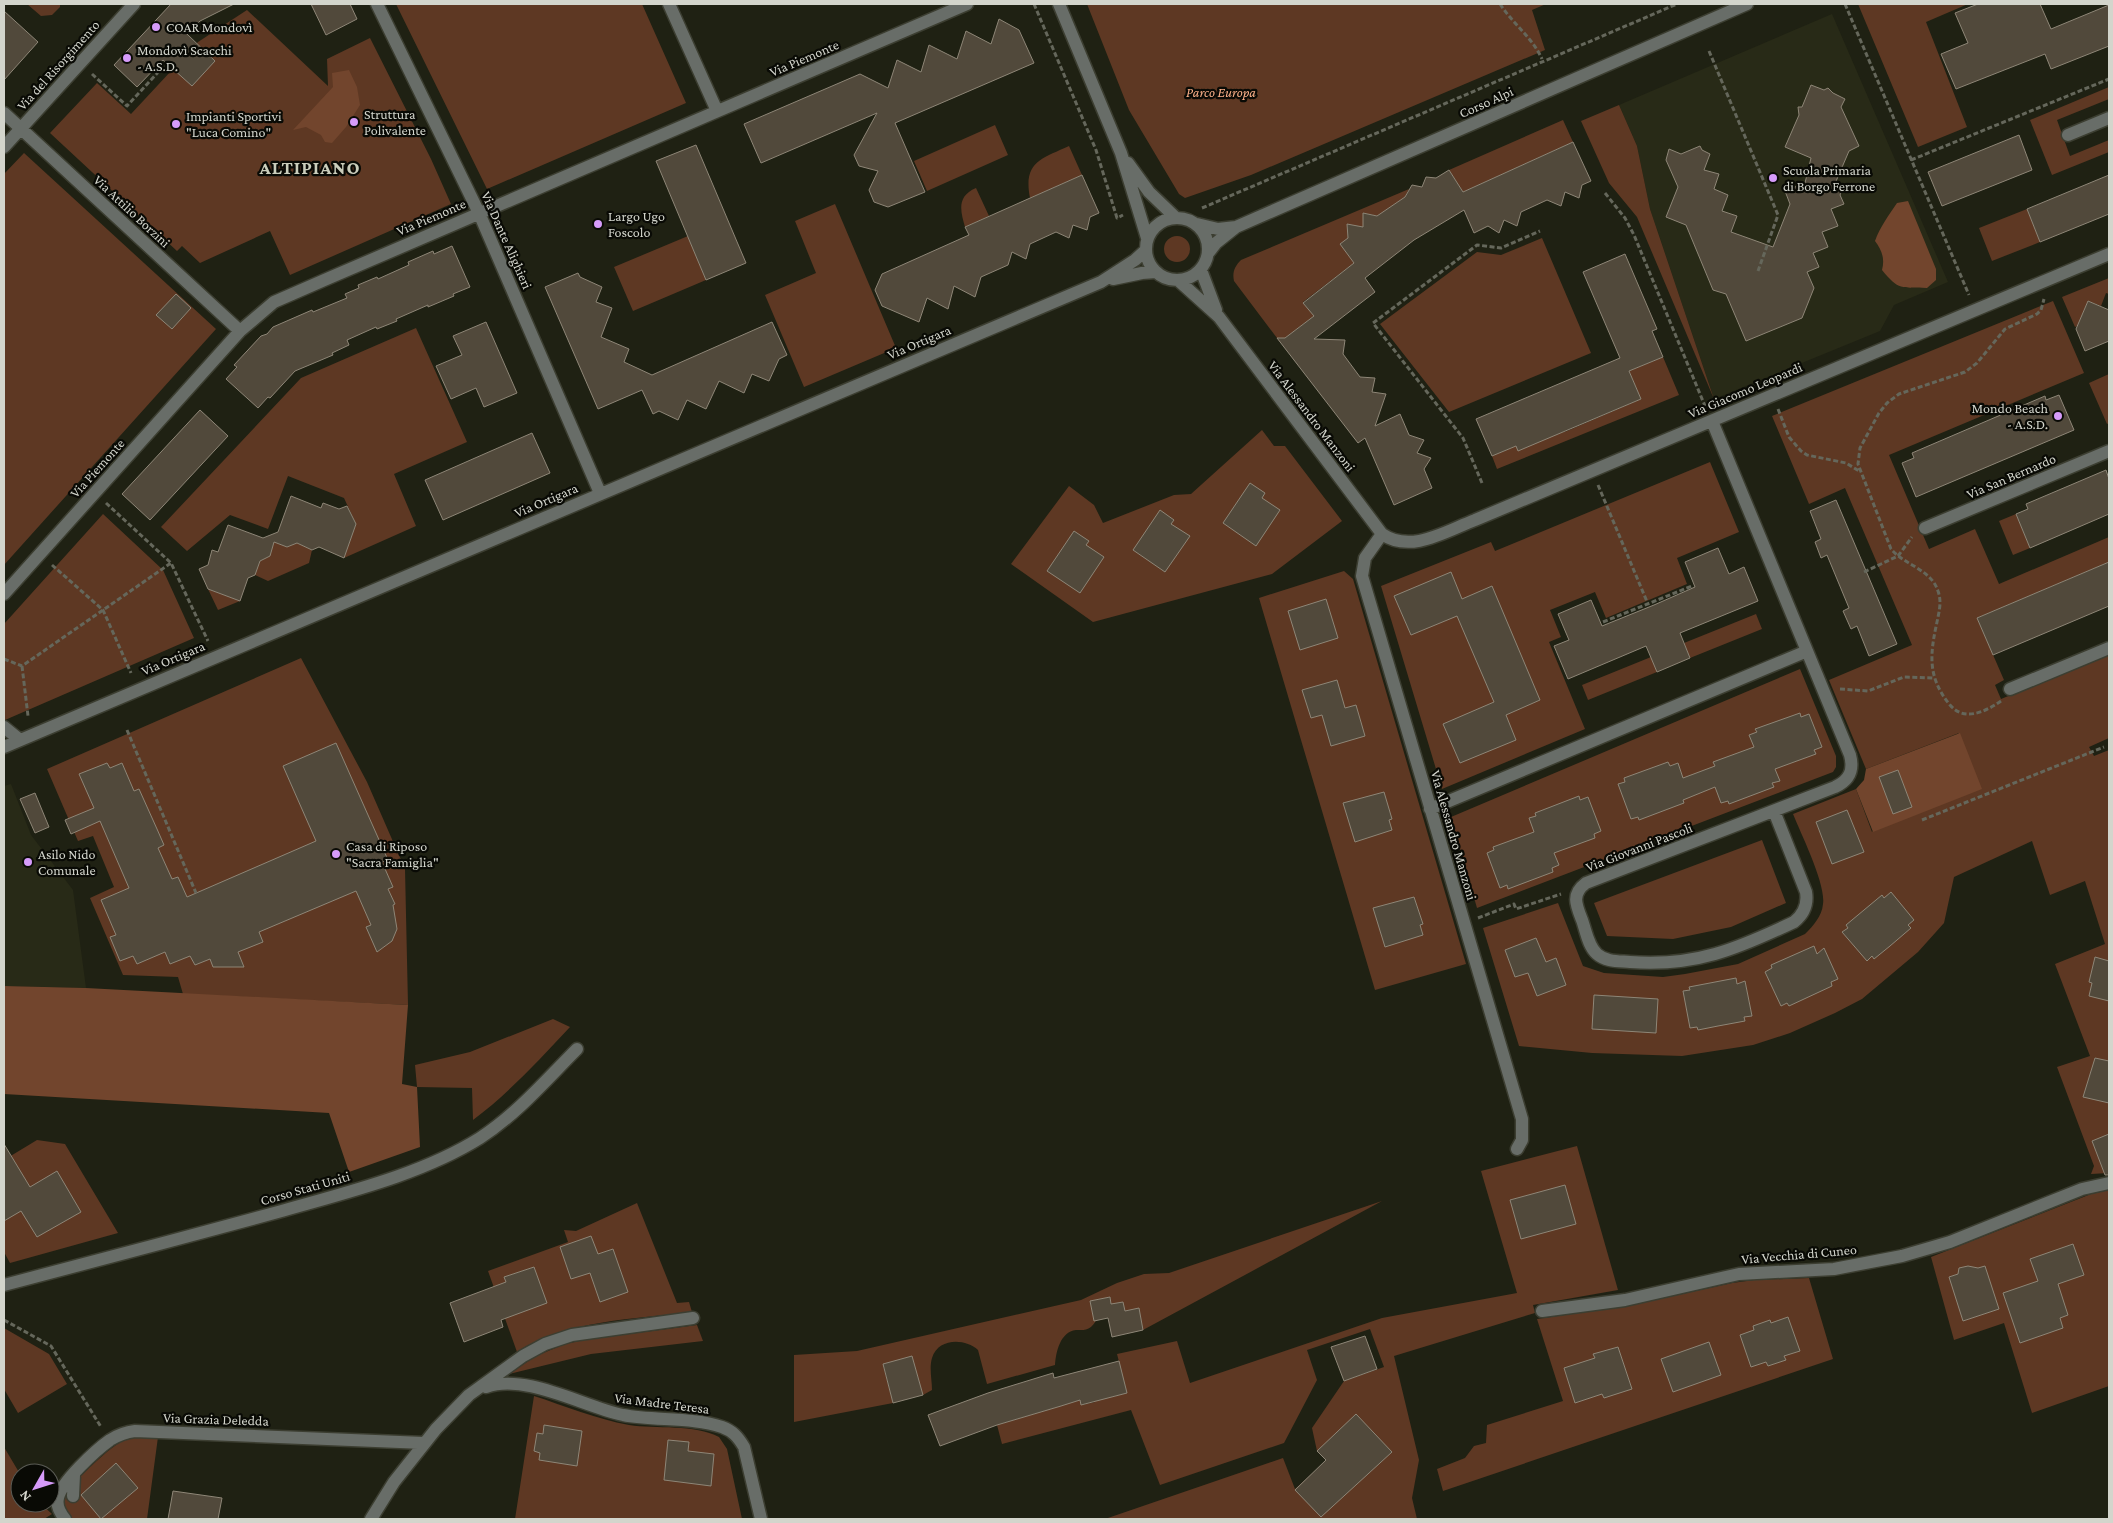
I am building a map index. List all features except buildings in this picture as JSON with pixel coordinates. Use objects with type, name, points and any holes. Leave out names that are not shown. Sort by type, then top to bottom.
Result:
[{"type":"street","name":"Via del Risorgimento","points":[[4,147],[134,4]]},
{"type":"street","name":"Via Dante Alighieri","points":[[377,4],[479,213],[600,493]]},
{"type":"street","points":[[669,4],[717,111]]},
{"type":"street","name":"Via Piemonte","points":[[4,594],[240,331],[280,299],[967,4]]},
{"type":"street","points":[[1059,4],[1120,153],[1138,207],[1149,262],[1156,272]]},
{"type":"street","name":"Corso Alpi","points":[[1209,252],[1236,227],[1748,4]]},
{"type":"street","name":"Via Attilio Borzini","points":[[4,113],[240,331]]},
{"type":"street","points":[[2068,135],[2109,118]]},
{"type":"street","points":[[1120,153],[1149,192],[1175,217]]},
{"type":"street","points":[[1146,244],[1158,224],[1163,220],[1175,217],[1187,218],[1204,231],[1208,241],[1209,252],[1206,262],[1201,270],[1191,278],[1179,281]]},
{"type":"street","name":"Corso Alpi","points":[[1197,224],[1218,228],[1236,227]]},
{"type":"street","name":"Via Ortigara","points":[[1100,282],[1135,260],[1146,244]]},
{"type":"street","name":"Via Giacomo Leopardi","points":[[1386,536],[1411,542],[1430,538],[2109,254]]},
{"type":"street","name":"Via Alessandro Manzoni","points":[[1201,270],[1203,281],[1219,317]]},
{"type":"street","name":"Via Ortigara","points":[[4,747],[1100,282],[1128,275],[1156,272]]},
{"type":"street","name":"Via Alessandro Manzoni","points":[[1156,272],[1166,278],[1179,281],[1219,317],[1386,536],[1365,558],[1362,576],[1522,1119],[1522,1140],[1517,1149]]},
{"type":"street","name":"Via Giovanni Pascoli","points":[[1712,420],[1850,755],[1851,772],[1843,784],[1595,880],[1580,887],[1575,898],[1576,904],[1591,946],[1596,952],[1613,961],[1664,964],[1721,953],[1747,945],[1794,922],[1800,917],[1806,906],[1807,898],[1805,887],[1774,811]]},
{"type":"street","name":"Via San Bernardo","points":[[1925,528],[2109,451]]},
{"type":"street","points":[[2010,689],[2109,648]]},
{"type":"street","points":[[1430,809],[1807,651]]},
{"type":"street","points":[[4,727],[20,740]]},
{"type":"street","name":"Corso Stati Uniti","points":[[4,1285],[327,1198],[439,1159],[464,1147],[512,1114],[577,1049]]},
{"type":"street","name":"Via Vecchia di Cuneo","points":[[1542,1311],[1625,1300],[1739,1274],[1834,1269],[1902,1256],[1950,1242],[2082,1189],[2109,1183]]},
{"type":"street","points":[[371,1519],[394,1482],[424,1443],[469,1395],[523,1356],[556,1339],[577,1334],[693,1318]]},
{"type":"street","name":"Via Madre Teresa","points":[[469,1395],[496,1383],[515,1383],[623,1415],[708,1424],[724,1428],[739,1438],[744,1447],[761,1519]]},
{"type":"street","name":"Via Grazia Deledda","points":[[65,1519],[58,1507],[58,1495],[64,1485],[110,1440],[125,1433],[135,1431],[424,1443]]},
{"type":"street","points":[[73,1496],[74,1475]]},
{"type":"path","points":[[1034,4],[1096,150],[1117,218],[1138,207]]},
{"type":"path","points":[[1500,4],[1511,20],[1534,44],[1542,59]]},
{"type":"path","points":[[1194,208],[1201,209],[1677,4]]},
{"type":"path","points":[[1845,4],[1975,310]]},
{"type":"path","points":[[1709,52],[1778,215],[1758,271]]},
{"type":"path","points":[[80,63],[127,106],[161,69]]},
{"type":"path","points":[[1911,160],[2109,79]]},
{"type":"path","points":[[1605,193],[1625,218],[1634,235],[1712,420]]},
{"type":"path","points":[[1482,482],[1463,438],[1373,323],[1477,245],[1502,248],[1540,231]]},
{"type":"path","points":[[1778,408],[1789,436],[1801,451],[1807,455],[1846,463],[1859,472]]},
{"type":"path","points":[[1592,471],[1648,604]]},
{"type":"path","points":[[106,503],[171,563],[208,641]]},
{"type":"path","points":[[1864,572],[1898,556],[1911,538],[1925,528]]},
{"type":"path","points":[[22,666],[171,563]]},
{"type":"path","points":[[51,564],[103,610],[131,673]]},
{"type":"path","points":[[1603,622],[1692,586]]},
{"type":"path","points":[[4,659],[22,666]]},
{"type":"path","points":[[22,666],[28,716]]},
{"type":"path","points":[[1822,687],[1868,691],[1904,677],[1934,678]]},
{"type":"path","points":[[127,730],[196,893]]},
{"type":"path","points":[[1922,820],[2104,747]]},
{"type":"path","points":[[1464,923],[1514,904],[1516,909],[1580,887]]},
{"type":"path","points":[[4,1320],[51,1346],[110,1440]]},
{"type":"shaded area","name":"Scuola Primaria di Borgo Ferrone","points":[[1832,14],[1948,282],[1894,305],[1880,331],[1714,399],[1650,209],[1637,146],[1619,105]]},
{"type":"shaded area","points":[[349,70],[357,87],[360,105],[346,127],[332,143],[325,142],[321,135],[306,127],[293,130],[333,87],[332,73]]},
{"type":"shaded area","points":[[1908,201],[1936,269],[1936,280],[1927,288],[1906,287],[1893,282],[1882,270],[1882,255],[1875,241],[1897,203]]},
{"type":"shaded area","points":[[1960,733],[1982,789],[1873,832],[1856,789],[1864,780],[1866,769]]},
{"type":"shaded area","name":"Asilo Nido Comunale","points":[[11,784],[31,835],[73,890],[86,988],[4,986],[4,786]]},
{"type":"shaded area","points":[[4,986],[86,988],[408,1005],[402,1084],[417,1087],[420,1147],[349,1172],[329,1113],[4,1094]]},
{"type":"green space","points":[[27,4],[60,4],[60,7],[52,15],[41,16]]},
{"type":"green space","points":[[396,4],[642,4],[686,103],[487,189]]},
{"type":"green space","name":"Parco Europa","points":[[1087,4],[1546,4],[1532,10],[1545,50],[1251,175],[1185,198],[1179,194],[1129,110]]},
{"type":"green space","points":[[1858,4],[1968,4],[1926,22],[1967,127],[1918,147]]},
{"type":"green space","points":[[247,10],[328,86],[327,59],[370,38],[431,159],[451,204],[290,275],[270,231],[200,263],[182,246],[177,251],[50,133],[97,83],[131,114],[198,42]]},
{"type":"green space","points":[[2109,87],[2109,99],[2057,120],[2070,156],[2109,140],[2109,152],[2052,175],[2030,120]]},
{"type":"green space","points":[[1619,105],[1637,146],[1650,209],[1714,399],[1637,217],[1609,183],[1581,121]]},
{"type":"green space","points":[[1563,120],[1573,142],[1463,192],[1449,170]]},
{"type":"green space","points":[[995,125],[1008,155],[927,191],[914,161]]},
{"type":"green space","points":[[1069,146],[1082,175],[1030,198],[1029,177],[1036,163]]},
{"type":"green space","points":[[24,153],[216,329],[4,565],[4,174]]},
{"type":"green space","points":[[976,188],[989,216],[965,227],[961,209],[963,199],[970,191]]},
{"type":"green space","points":[[1409,189],[1405,197],[1378,216],[1363,213],[1363,227],[1347,225],[1354,263],[1303,302],[1314,316],[1280,342],[1234,281],[1234,272],[1239,262]]},
{"type":"green space","points":[[835,204],[896,348],[804,387],[765,295],[816,273],[795,221]]},
{"type":"green space","points":[[2027,209],[2040,242],[1992,261],[1979,228]]},
{"type":"green space","points":[[688,236],[706,280],[633,311],[614,267]]},
{"type":"green space","points":[[1177,236],[1187,239],[1190,249],[1187,259],[1177,262],[1167,259],[1164,249],[1167,239]]},
{"type":"green space","points":[[1542,238],[1591,353],[1449,412],[1380,324],[1477,252],[1501,255]]},
{"type":"green space","points":[[2109,278],[2109,294],[2106,293],[2101,306],[2088,301],[2081,318],[2083,323],[2075,327],[2062,297]]},
{"type":"green space","points":[[2053,301],[2084,373],[1889,455],[1929,549],[1975,529],[1999,584],[2109,537],[2109,562],[1977,618],[2004,680],[1995,685],[2001,699],[2109,655],[2109,738],[2089,747],[2094,756],[2109,750],[2109,1173],[2091,1174],[2094,1166],[2057,1067],[2090,1056],[2055,964],[2105,944],[2085,881],[2050,895],[2032,841],[1954,877],[1944,923],[1918,952],[1862,999],[1790,1033],[1753,1045],[1682,1056],[1592,1053],[1519,1046],[1483,928],[1558,903],[1583,966],[1604,973],[1663,977],[1738,964],[1805,934],[1821,913],[1823,895],[1821,884],[1793,814],[1856,789],[1872,832],[1959,733],[1866,769],[1829,680],[1912,645],[1845,488],[1809,504],[1772,416]]},
{"type":"green space","points":[[416,328],[467,442],[394,474],[416,526],[344,558],[356,524],[344,498],[288,476],[268,529],[230,515],[187,551],[161,527],[301,378]]},
{"type":"green space","points":[[1663,357],[1679,395],[1497,469],[1492,456],[1516,446],[1567,431],[1641,399],[1629,371]]},
{"type":"green space","points":[[2109,374],[2109,423],[2107,424],[2089,383]]},
{"type":"green space","points":[[1262,430],[1274,446],[1285,446],[1342,521],[1272,574],[1093,622],[1011,564],[1069,486],[1094,505],[1103,523],[1174,495],[1191,494]]},
{"type":"green space","points":[[1710,462],[1739,532],[1677,558],[1687,584],[1606,618],[1595,592],[1550,610],[1561,637],[1549,642],[1585,729],[1442,789],[1381,586],[1491,542],[1495,551]]},
{"type":"green space","points":[[103,514],[163,570],[194,638],[5,720],[4,624]]},
{"type":"green space","points":[[2016,514],[2030,548],[2013,555],[1999,521]]},
{"type":"green space","points":[[274,542],[287,547],[297,543],[312,550],[309,563],[268,581],[255,575],[260,561],[270,556]]},
{"type":"green space","points":[[1344,571],[1353,579],[1466,964],[1375,990],[1259,598]]},
{"type":"green space","points":[[208,589],[240,601],[218,610]]},
{"type":"green space","points":[[1756,614],[1762,629],[1690,658],[1684,643]]},
{"type":"green space","points":[[1651,657],[1657,672],[1588,700],[1582,685]]},
{"type":"green space","points":[[301,658],[367,782],[405,869],[408,1005],[183,994],[178,977],[123,975],[90,898],[114,887],[93,836],[78,841],[47,769]]},
{"type":"green space","points":[[1800,669],[1836,756],[1836,767],[1833,772],[1477,908],[1451,817]]},
{"type":"green space","points":[[1762,840],[1786,903],[1731,927],[1673,939],[1607,936],[1594,903]]},
{"type":"green space","points":[[553,1019],[570,1027],[535,1064],[473,1120],[472,1088],[417,1087],[415,1065],[470,1052]]},
{"type":"green space","points":[[37,1140],[65,1144],[118,1233],[10,1263],[4,1252],[4,1160]]},
{"type":"green space","points":[[1577,1146],[1618,1290],[1533,1305],[1535,1313],[1394,1356],[1419,1460],[1412,1498],[1417,1519],[1105,1519],[1283,1458],[1295,1489],[1314,1472],[1335,1470],[1317,1451],[1312,1428],[1344,1381],[1384,1367],[1370,1329],[1307,1350],[1317,1380],[1284,1443],[1160,1485],[1131,1410],[1002,1444],[997,1425],[1080,1400],[1082,1405],[1095,1402],[1095,1397],[1111,1393],[1112,1397],[1127,1393],[1117,1354],[1177,1341],[1190,1383],[1382,1318],[1517,1293],[1481,1171]]},
{"type":"green space","points":[[2109,1190],[2109,1386],[2032,1413],[2004,1323],[1954,1340],[1931,1257],[2091,1194]]},
{"type":"green space","points":[[1382,1201],[1143,1330],[1139,1309],[1125,1311],[1111,1304],[1110,1297],[1091,1327],[1066,1334],[1056,1354],[1055,1365],[987,1384],[978,1350],[966,1343],[952,1342],[935,1351],[931,1366],[932,1390],[923,1395],[912,1357],[883,1365],[893,1403],[794,1422],[794,1355],[857,1351],[1081,1300],[1117,1283],[1144,1274],[1169,1273]]},
{"type":"green space","points":[[637,1203],[677,1303],[689,1302],[692,1312],[625,1319],[579,1327],[536,1341],[517,1352],[488,1271],[568,1242],[564,1230],[576,1231]]},
{"type":"green space","points":[[1809,1278],[1833,1359],[1443,1491],[1437,1469],[1465,1458],[1474,1446],[1486,1443],[1487,1425],[1563,1401],[1537,1319],[1627,1306],[1732,1283],[1754,1280]]},
{"type":"green space","points":[[697,1325],[703,1341],[591,1354],[509,1374],[536,1356],[565,1344]]},
{"type":"green space","points":[[4,1328],[49,1354],[67,1384],[18,1413],[4,1389]]},
{"type":"green space","points":[[534,1396],[593,1416],[629,1425],[699,1430],[719,1437],[727,1449],[742,1519],[515,1519]]},
{"type":"green space","points":[[134,1437],[158,1437],[147,1519],[72,1519],[67,1514],[63,1505],[65,1496],[70,1489],[94,1463],[111,1449],[122,1441]]},
{"type":"green space","points":[[4,1447],[13,1463],[10,1463],[10,1513],[52,1514],[44,1519],[4,1519]]},
{"type":"place","name":"COAR Mondovì","points":[[156,27]]},
{"type":"place","name":"Mondovì Scacchi - A.S.D.","points":[[127,58]]},
{"type":"place","name":"Struttura Polivalente","points":[[354,122]]},
{"type":"place","name":"Impianti Sportivi \"Luca Comino\"","points":[[176,124]]},
{"type":"place","name":"Scuola Primaria di Borgo Ferrone","points":[[1773,178]]},
{"type":"place","name":"Largo Ugo Foscolo","points":[[598,224]]},
{"type":"place","name":"Mondo Beach - A.S.D.","points":[[2058,416]]},
{"type":"place","name":"Casa di Riposo \"Sacra Famiglia\"","points":[[336,854]]},
{"type":"place","name":"Asilo Nido Comunale","points":[[28,862]]},
{"type":"district","name":"ALTIPIANO","points":[[310,167]]}]
